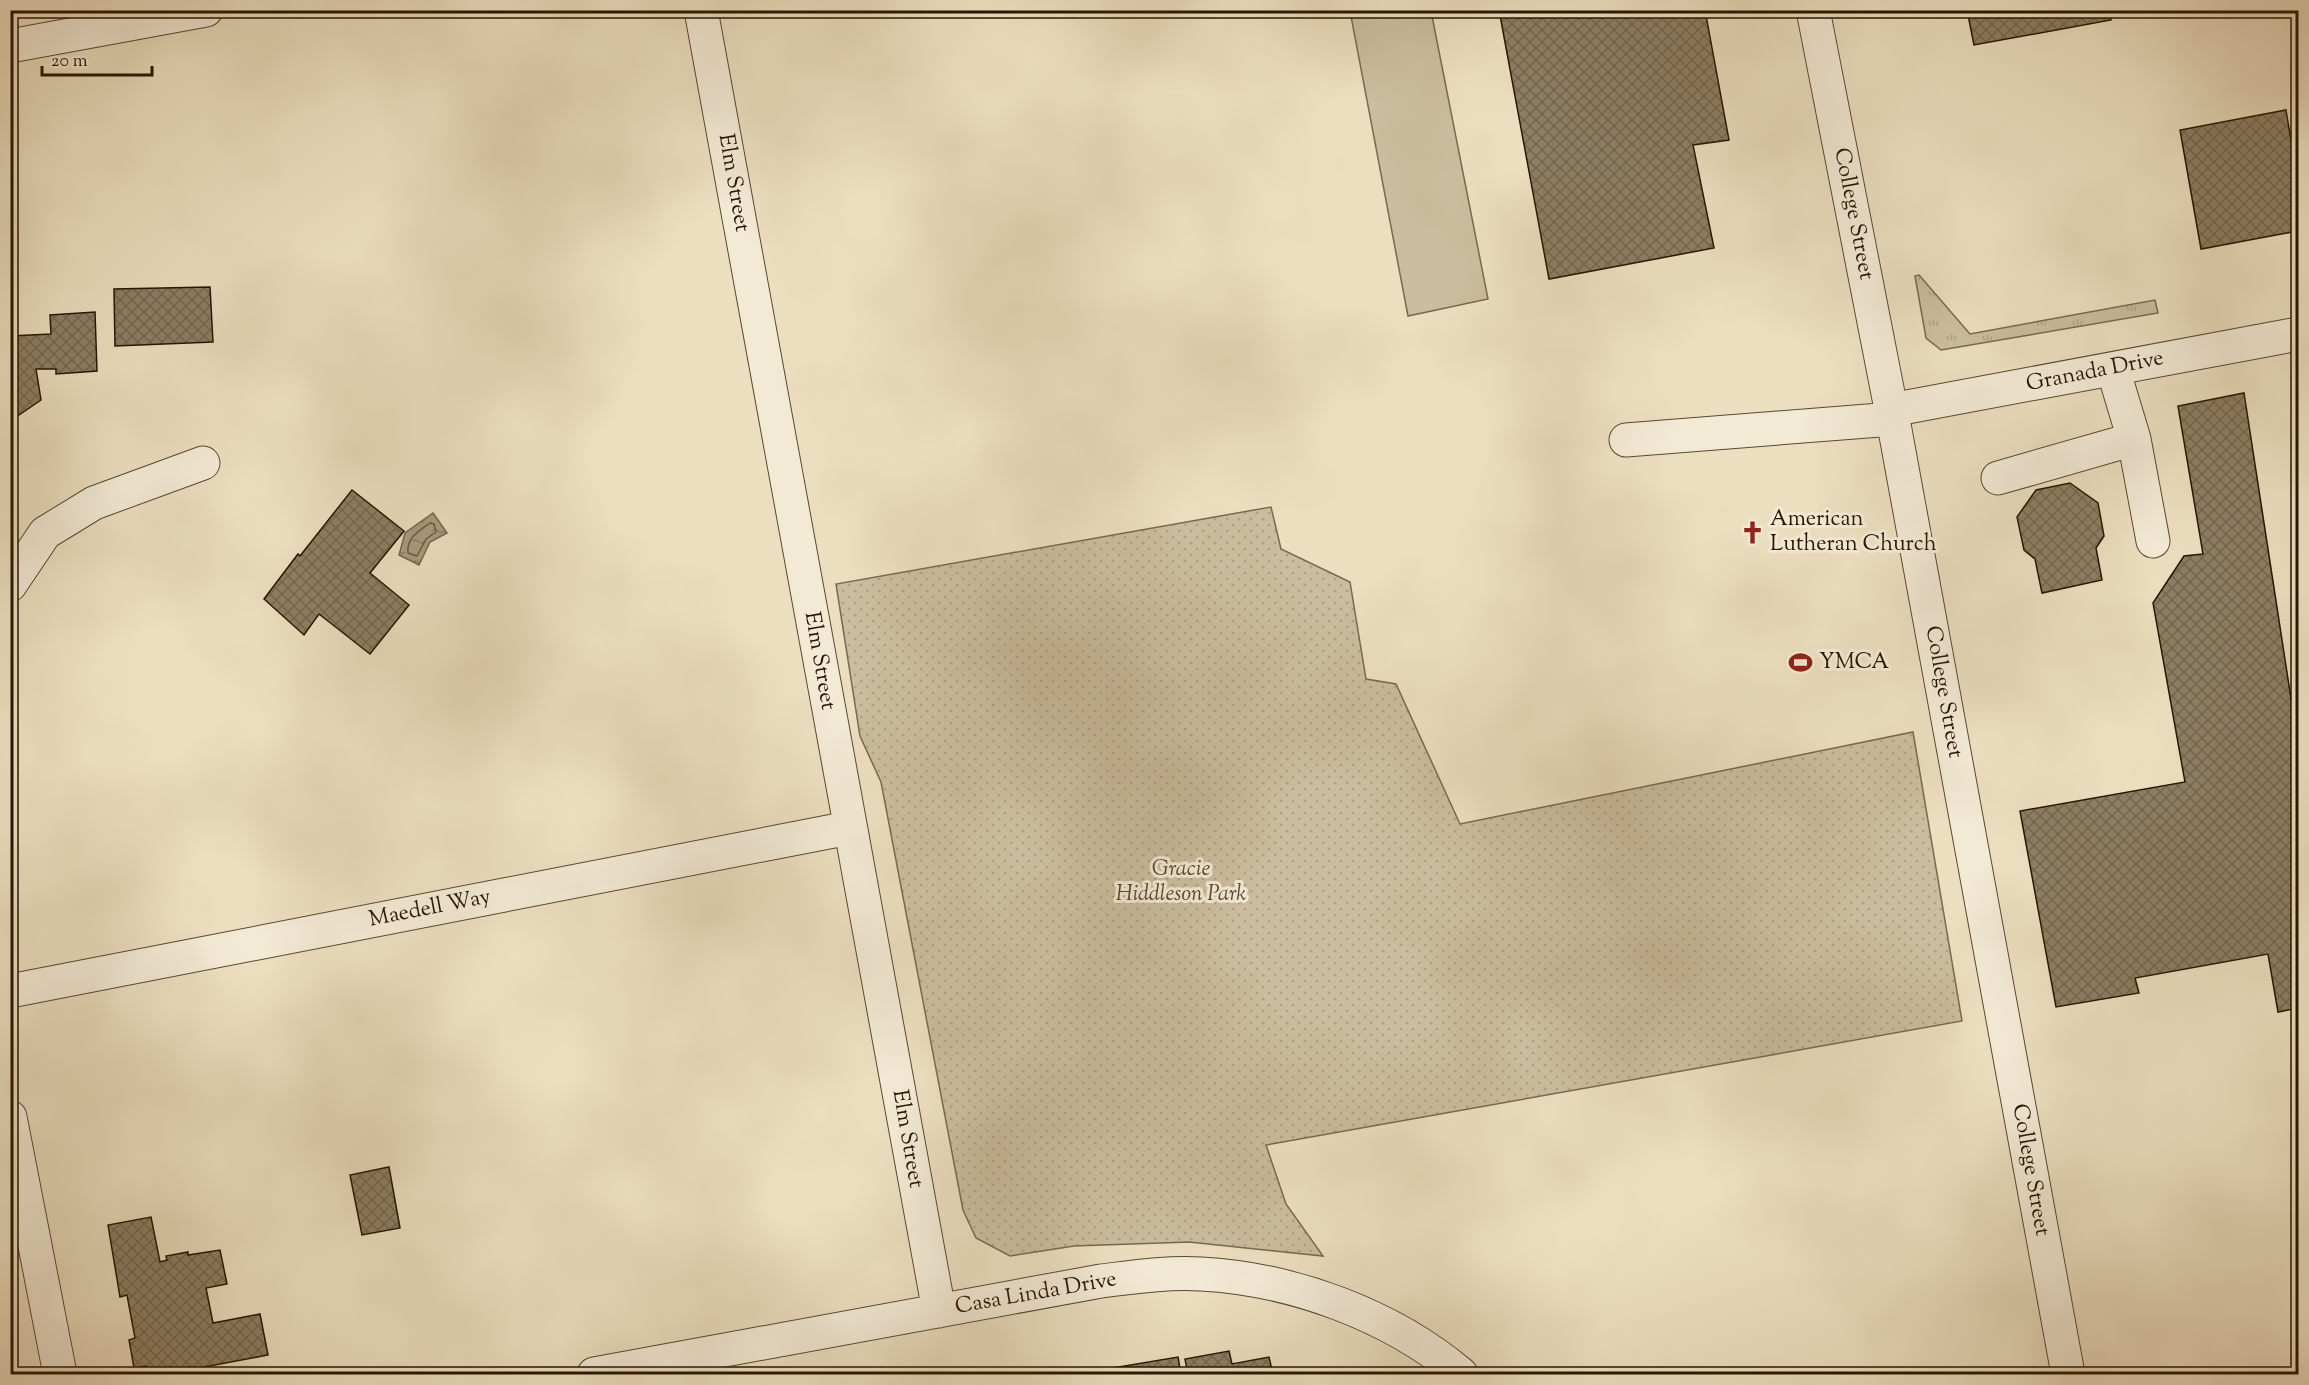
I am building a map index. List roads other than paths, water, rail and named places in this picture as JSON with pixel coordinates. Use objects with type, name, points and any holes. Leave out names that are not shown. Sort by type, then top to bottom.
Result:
[{"type":"street","points":[[10,46],[206,10]]},
{"type":"street","name":"Elm Street","points":[[701,10],[939,1311]]},
{"type":"street","name":"College Street","points":[[1813,10],[1892,414],[2068,1374]]},
{"type":"street","name":"Granada Drive","points":[[1626,440],[1892,414],[2298,334]]},
{"type":"street","points":[[2114,369],[2134,439],[2153,541]]},
{"type":"street","points":[[1998,478],[2134,439]]},
{"type":"street","points":[[10,585],[45,533],[94,503],[202,463]]},
{"type":"street","name":"Maedell Way","points":[[10,991],[849,828]]},
{"type":"street","points":[[10,1118],[60,1374]]},
{"type":"street","name":"Casa Linda Drive","points":[[594,1374],[1101,1281],[1160,1274],[1202,1274],[1302,1290],[1360,1312],[1408,1337],[1461,1374]]},
{"type":"water","points":[[433,513],[447,533],[430,542],[419,565],[399,555],[405,533]]},
{"type":"place","name":"American Lutheran Church","points":[[1752,533]]},
{"type":"place","name":"YMCA","points":[[1801,663]]},
{"type":"park label","name":"Gracie Hiddleson Park","points":[[1181,882]]}]
